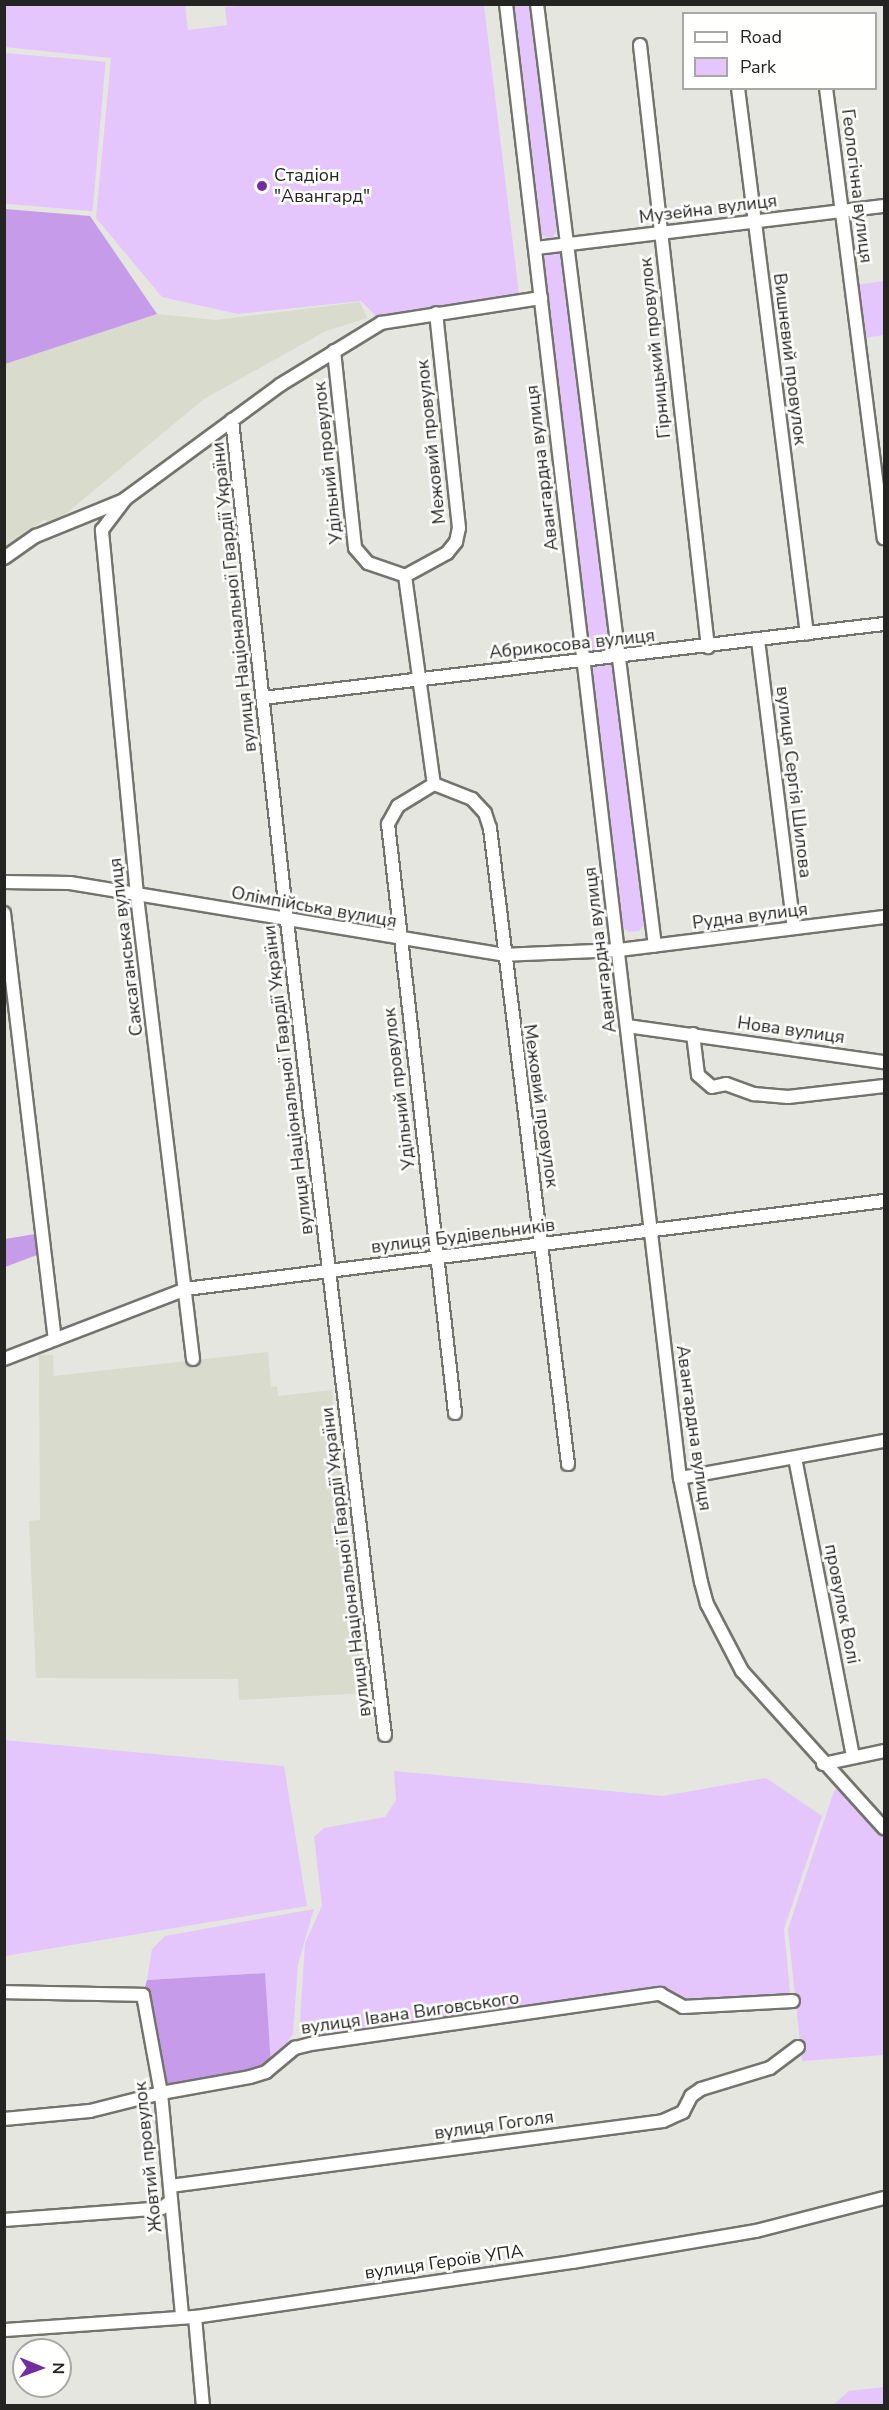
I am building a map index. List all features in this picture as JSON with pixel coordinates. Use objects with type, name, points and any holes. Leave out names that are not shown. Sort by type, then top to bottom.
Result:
[{"type":"street","name":"Авангардна вулиця","points":[[506,4],[680,1478],[707,1604],[742,1671],[823,1764],[885,1828]]},
{"type":"street","points":[[537,4],[655,946]]},
{"type":"street","name":"Гірницький провулок","points":[[640,45],[708,647]]},
{"type":"street","name":"Вишневий провулок","points":[[738,90],[807,634]]},
{"type":"street","name":"Геологічна вулиця","points":[[826,90],[885,538]]},
{"type":"street","name":"Музейна вулиця","points":[[536,248],[885,206]]},
{"type":"street","points":[[4,558],[36,536],[125,499],[232,420],[334,351],[381,323],[541,298]]},
{"type":"street","name":"Межовий провулок","points":[[405,576],[447,553],[456,542],[459,528],[436,313]]},
{"type":"street","name":"Удільний провулок","points":[[334,351],[356,549],[368,563],[405,576]]},
{"type":"street","name":"вулиця Національної Гвардії України","points":[[232,420],[287,921],[385,1734]]},
{"type":"street","name":"Саксаганська вулиця","points":[[125,499],[102,530],[137,895],[193,1359]]},
{"type":"street","points":[[405,576],[434,784]]},
{"type":"street","name":"Абрикосова вулиця","points":[[263,698],[708,647],[885,624]]},
{"type":"street","name":"вулиця Сергія Шилова","points":[[758,640],[794,928]]},
{"type":"street","name":"Межовий провулок","points":[[434,784],[472,799],[485,813],[542,1244],[568,1464]]},
{"type":"street","name":"Удільний провулок","points":[[434,784],[398,806],[388,824],[399,940],[455,1413]]},
{"type":"street","name":"Олімпійська вулиця","points":[[4,882],[70,883],[399,940],[503,955],[619,950]]},
{"type":"street","points":[[4,913],[55,1339]]},
{"type":"street","name":"Рудна вулиця","points":[[619,950],[885,917]]},
{"type":"street","name":"Нова вулиця","points":[[627,1026],[885,1062]]},
{"type":"street","points":[[693,1034],[698,1076],[712,1087],[726,1084],[754,1094],[788,1097],[885,1086]]},
{"type":"street","name":"вулиця Будівельників","points":[[4,1359],[186,1289],[885,1201]]},
{"type":"street","points":[[680,1478],[885,1442]]},
{"type":"street","name":"провулок Волі","points":[[795,1458],[853,1756]]},
{"type":"street","points":[[823,1764],[885,1751]]},
{"type":"street","name":"Жовтий провулок","points":[[4,1992],[142,1995],[161,2093],[182,2317]]},
{"type":"street","name":"вулиця Івана Виговського","points":[[4,2119],[90,2111],[161,2093],[259,2074],[287,2053],[311,2044],[660,1994],[683,2007],[793,2001]]},
{"type":"street","name":"вулиця Гоголя","points":[[170,2186],[663,2121],[683,2112],[691,2096],[701,2089],[770,2068],[798,2047]]},
{"type":"street","name":"вулиця Героїв УПА","points":[[4,2330],[195,2317],[756,2231],[885,2198]]},
{"type":"street","points":[[4,2220],[162,2208],[171,2200]]},
{"type":"street","points":[[195,2317],[203,2406]]},
{"type":"shaded area","points":[[5,209],[90,216],[157,314],[5,364]]},
{"type":"shaded area","points":[[360,302],[367,318],[326,331],[204,399],[51,526],[45,519],[5,550],[5,364],[157,314],[216,320]]},
{"type":"shaded area","points":[[35,1234],[37,1255],[5,1267],[5,1239]]},
{"type":"shaded area","points":[[268,1352],[271,1387],[277,1386],[278,1396],[332,1390],[363,1693],[239,1700],[238,1679],[36,1678],[29,1521],[40,1520],[39,1355],[53,1355],[54,1376]]},
{"type":"shaded area","points":[[265,1973],[271,2066],[163,2087],[144,1991],[147,1980]]},
{"type":"green space","points":[[4,5],[185,5],[188,30],[227,25],[225,7],[249,5],[484,5],[519,294],[380,320],[361,301],[238,314],[162,297],[96,218],[111,58],[5,47]]},
{"type":"green space","points":[[511,5],[532,5],[559,228],[551,239],[539,234]]},
{"type":"green space","points":[[5,53],[106,62],[93,211],[4,203]]},
{"type":"green space","points":[[557,249],[564,251],[613,649],[592,655],[588,652],[541,258]]},
{"type":"green space","points":[[884,281],[884,335],[864,338],[856,285]]},
{"type":"green space","points":[[609,661],[614,664],[646,923],[639,931],[629,932],[621,926],[589,671],[594,664]]},
{"type":"green space","points":[[4,1740],[284,1766],[307,1906],[5,1956]]},
{"type":"green space","points":[[394,1771],[663,1796],[766,1778],[822,1816],[784,1929],[790,1992],[787,1997],[681,2003],[670,1992],[663,1991],[321,2040],[306,2031],[300,2021],[305,1943],[322,1906],[314,1837],[324,1828],[385,1817],[396,1800]]},
{"type":"green space","points":[[841,1787],[884,1834],[884,2055],[802,2061],[788,1929],[834,1791]]},
{"type":"green space","points":[[314,1909],[298,1964],[293,2034],[271,2066],[264,1973],[147,1980],[152,1949],[165,1936]]},
{"type":"green space","points":[[884,2387],[884,2405],[833,2405],[849,2391]]},
{"type":"place","name":"Стадіон \"Авангард\"","points":[[262,186]]}]
